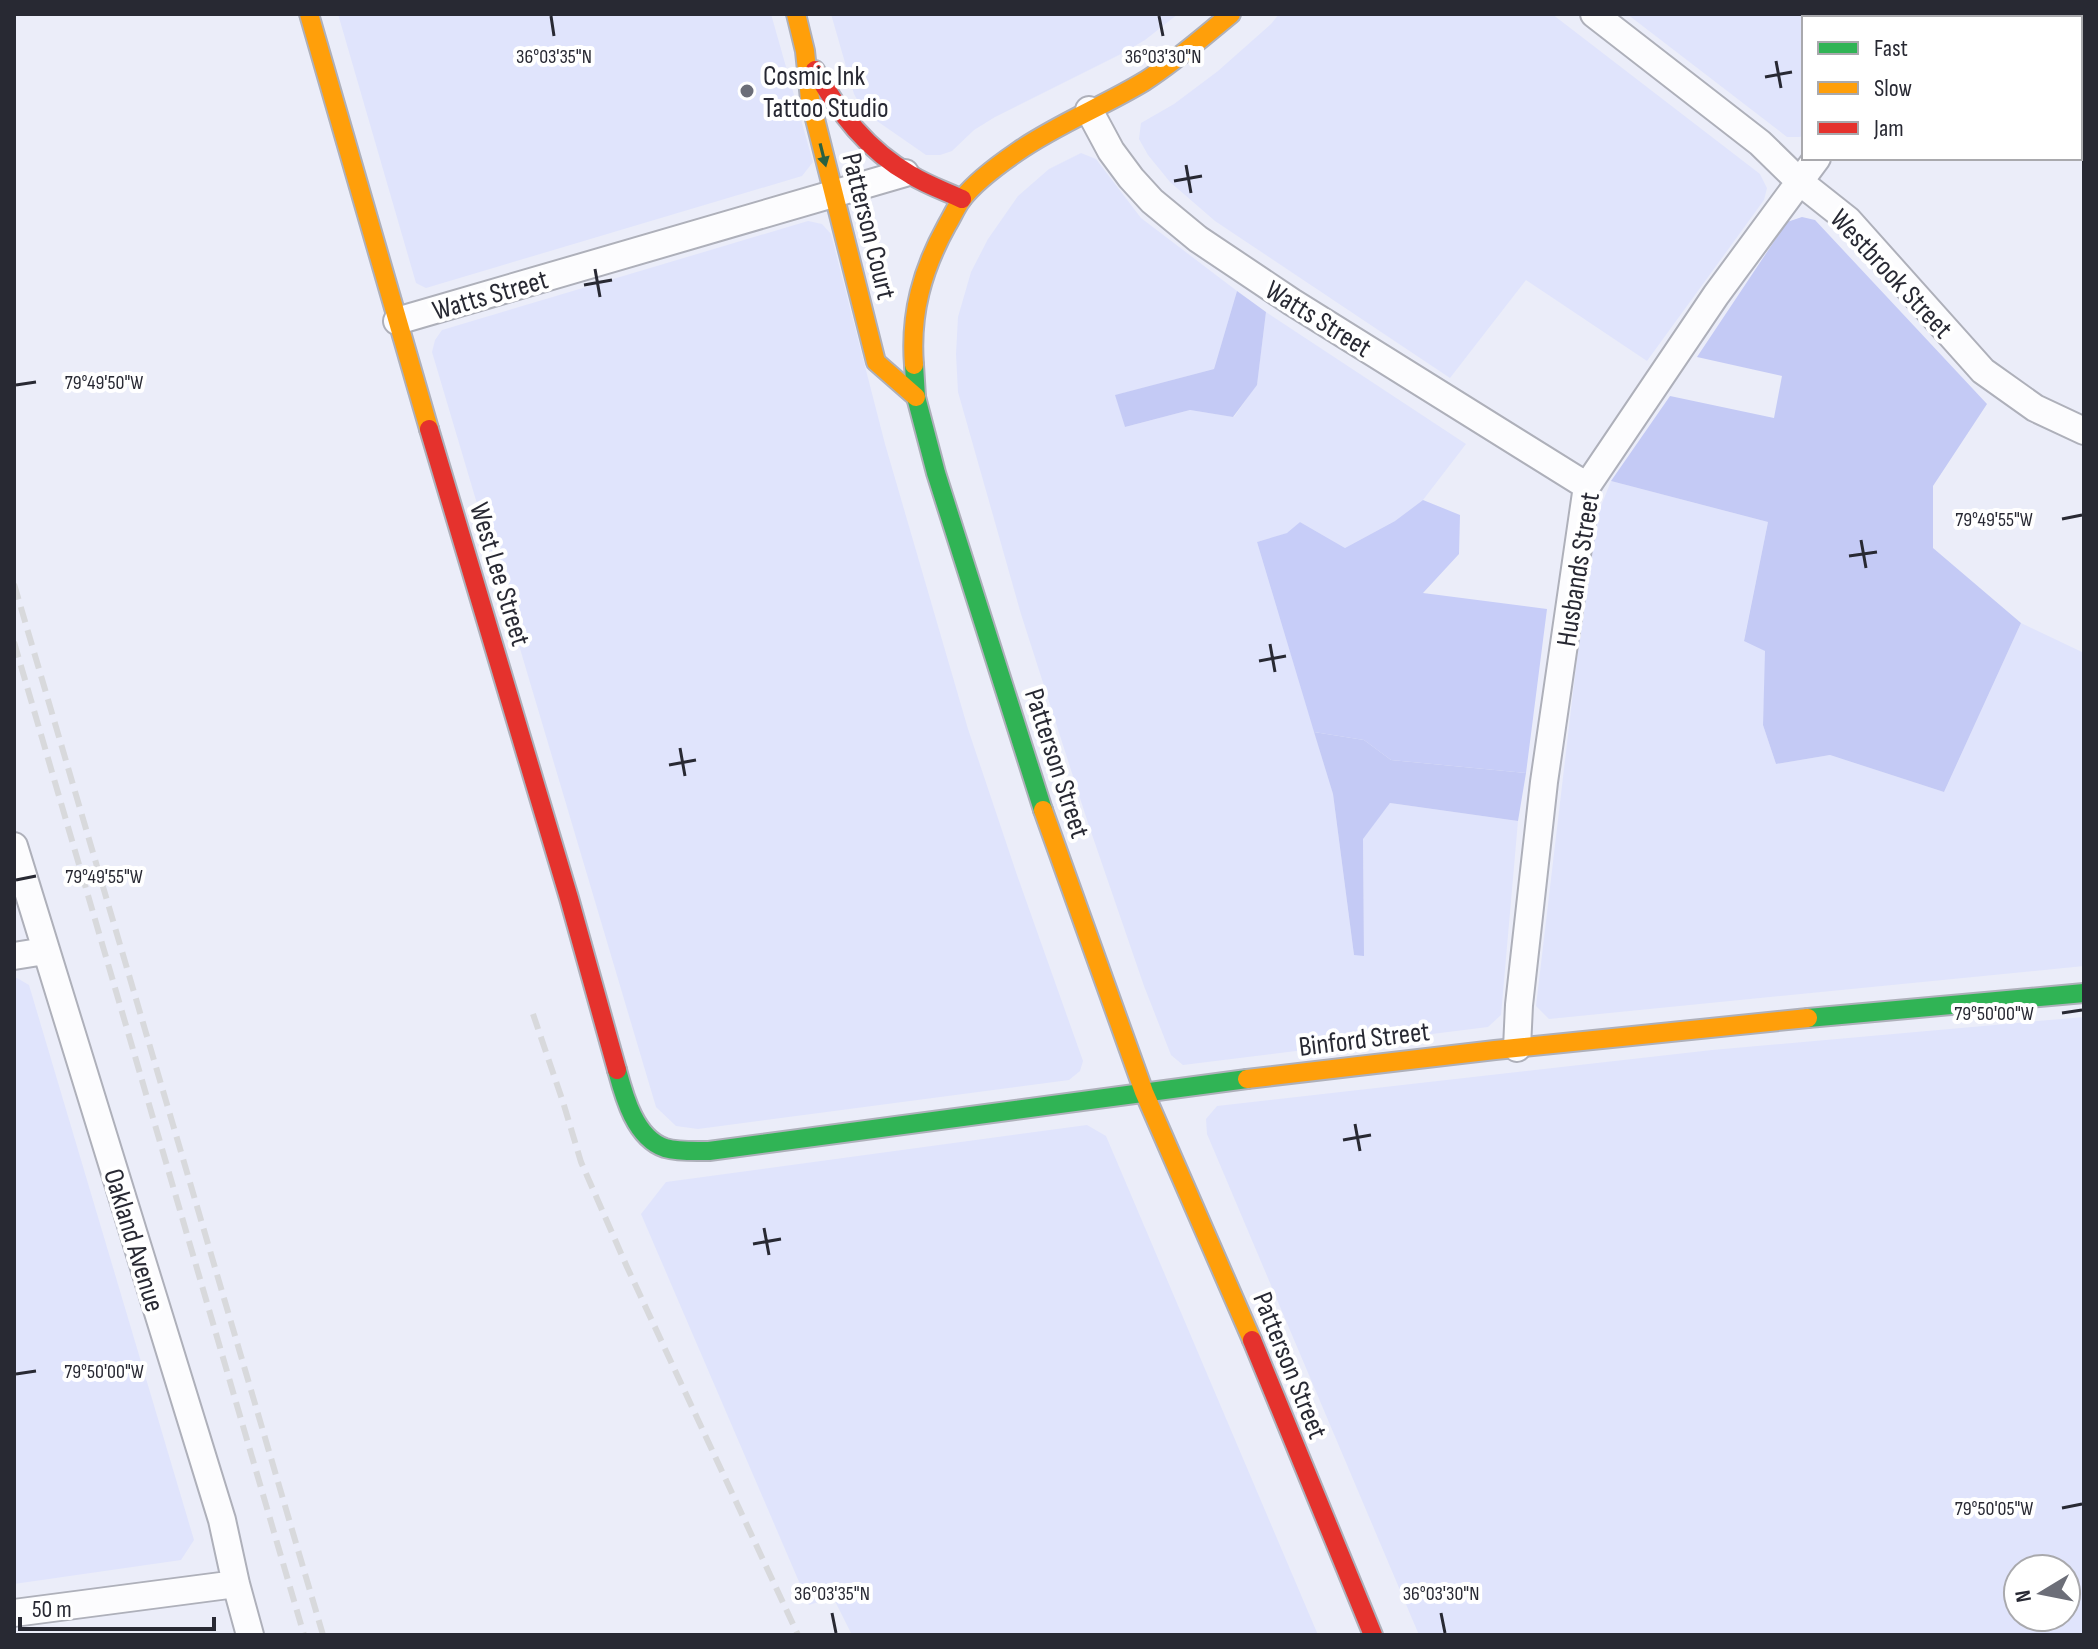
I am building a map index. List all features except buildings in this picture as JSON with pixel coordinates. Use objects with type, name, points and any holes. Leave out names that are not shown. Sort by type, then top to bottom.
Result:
[{"type":"street","name":"West Lee Street","points":[[309,14],[627,1106],[654,1143]]},
{"type":"street","name":"Patterson Court","points":[[796,14],[805,51],[810,99],[876,362],[916,397]]},
{"type":"street","name":"Patterson Street","points":[[1231,14],[1182,55],[1144,81],[1020,150],[989,173],[962,199],[931,254],[920,289],[912,344],[916,397],[936,473],[1029,767],[1144,1092],[1253,1342],[1373,1635]]},
{"type":"street","name":"Westbrook Street","points":[[1594,14],[1760,143],[1800,182],[1848,220],[1983,371],[2035,408],[2084,431]]},
{"type":"street","name":"Patterson Court","points":[[805,51],[831,101],[852,130],[905,173],[962,199]]},
{"type":"street","name":"Watts Street","points":[[1089,110],[1111,151],[1131,178],[1152,201],[1198,239],[1292,302],[1587,486]]},
{"type":"street","name":"Husbands Street","points":[[1517,1048],[1544,782],[1587,486],[1716,295],[1816,160]]},
{"type":"street","name":"Watts Street","points":[[397,321],[905,173]]},
{"type":"street","name":"Oakland Avenue","points":[[14,846],[222,1520],[250,1635]]},
{"type":"street","points":[[14,956],[45,951]]},
{"type":"street","name":"Binford Street","points":[[654,1143],[676,1152],[709,1151],[1144,1092],[1517,1048],[2084,993]]},
{"type":"street","points":[[14,1613],[236,1584]]},
{"type":"shaded area","points":[[338,14],[771,14],[813,162],[802,176],[426,288],[416,283]]},
{"type":"shaded area","points":[[831,14],[1178,14],[1123,53],[995,117],[974,130],[952,151],[926,155],[864,112],[854,94]]},
{"type":"shaded area","points":[[1279,14],[1552,14],[1760,174],[1767,188],[1764,200],[1647,361],[1526,280],[1450,378],[1215,221],[1170,182],[1139,139],[1141,123],[1174,104],[1218,71]]},
{"type":"shaded area","points":[[1627,14],[1896,14],[1802,16],[1802,136],[1787,137]]},
{"type":"shaded area","points":[[1081,153],[1096,159],[1141,218],[1237,291],[1214,369],[1116,395],[1125,427],[1190,410],[1234,417],[1257,384],[1266,312],[1466,444],[1423,500],[1395,521],[1345,548],[1300,522],[1288,533],[1257,542],[1333,794],[1354,955],[1364,955],[1363,838],[1390,803],[1518,821],[1501,1015],[1488,1027],[1183,1065],[1171,1055],[1087,820],[1021,614],[958,392],[958,317],[971,272],[988,239],[1018,196],[1049,169]]},
{"type":"shaded area","points":[[1802,217],[1815,220],[1987,404],[1933,486],[1933,548],[2021,623],[1944,792],[1830,755],[1776,764],[1763,725],[1765,651],[1744,641],[1768,522],[1611,481],[1670,396],[1774,418],[1782,376],[1697,357],[1787,222]]},
{"type":"shaded area","points":[[808,221],[822,224],[831,234],[885,444],[968,729],[1083,1061],[1080,1071],[1069,1080],[698,1129],[676,1126],[656,1107],[432,352],[442,330]]},
{"type":"shaded area","points":[[1237,291],[1266,312],[1257,385],[1233,417],[1190,410],[1125,427],[1115,395],[1214,369]]},
{"type":"shaded area","points":[[1611,481],[1768,522],[1744,640],[1766,651],[1763,725],[1776,764],[1830,755],[1944,792],[2021,623],[2084,653],[2084,966],[1549,1019],[1536,1006],[1587,574],[1597,516]]},
{"type":"shaded area","points":[[1423,500],[1460,515],[1459,554],[1423,593],[1547,609],[1526,773],[1391,760],[1364,740],[1314,732],[1257,542],[1287,533],[1300,522],[1345,548],[1395,521]]},
{"type":"shaded area","points":[[1314,732],[1364,740],[1391,760],[1526,773],[1518,821],[1390,803],[1363,839],[1364,956],[1354,955],[1333,794]]},
{"type":"shaded area","points":[[14,979],[29,985],[194,1540],[181,1560],[14,1584]]},
{"type":"shaded area","points":[[2084,1017],[2084,1635],[1419,1635],[1207,1134],[1206,1119],[1217,1106],[1712,1050]]},
{"type":"shaded area","points":[[1087,1125],[1106,1136],[1318,1635],[852,1635],[833,1597],[809,1605],[641,1214],[666,1182]]},
{"type":"railway","points":[[14,584],[323,1635]]},
{"type":"railway","points":[[14,642],[304,1635]]},
{"type":"railway","points":[[533,1014],[581,1162],[798,1635]]},
{"type":"traffic: fast","points":[[914,365],[916,397],[936,473],[1043,810]]},
{"type":"traffic: fast","points":[[1808,1018],[2084,993]]},
{"type":"traffic: fast","points":[[617,1070],[632,1115],[646,1135],[665,1148],[692,1151],[1247,1079]]},
{"type":"traffic: slow","points":[[309,14],[429,429]]},
{"type":"traffic: slow","points":[[796,14],[805,51],[810,99],[876,362],[916,397]]},
{"type":"traffic: slow","points":[[914,365],[916,310],[925,276],[938,242],[968,192],[1032,142],[1156,73],[1231,14]]},
{"type":"traffic: slow","points":[[1043,810],[1144,1092],[1252,1340]]},
{"type":"traffic: slow","points":[[1247,1079],[1808,1018]]},
{"type":"traffic: jam","points":[[815,70],[844,116],[881,154],[917,179],[962,199]]},
{"type":"traffic: jam","points":[[429,429],[617,1070]]},
{"type":"traffic: jam","points":[[1252,1340],[1373,1635]]},
{"type":"place","name":"Cosmic Ink Tattoo Studio","points":[[747,91]]}]
